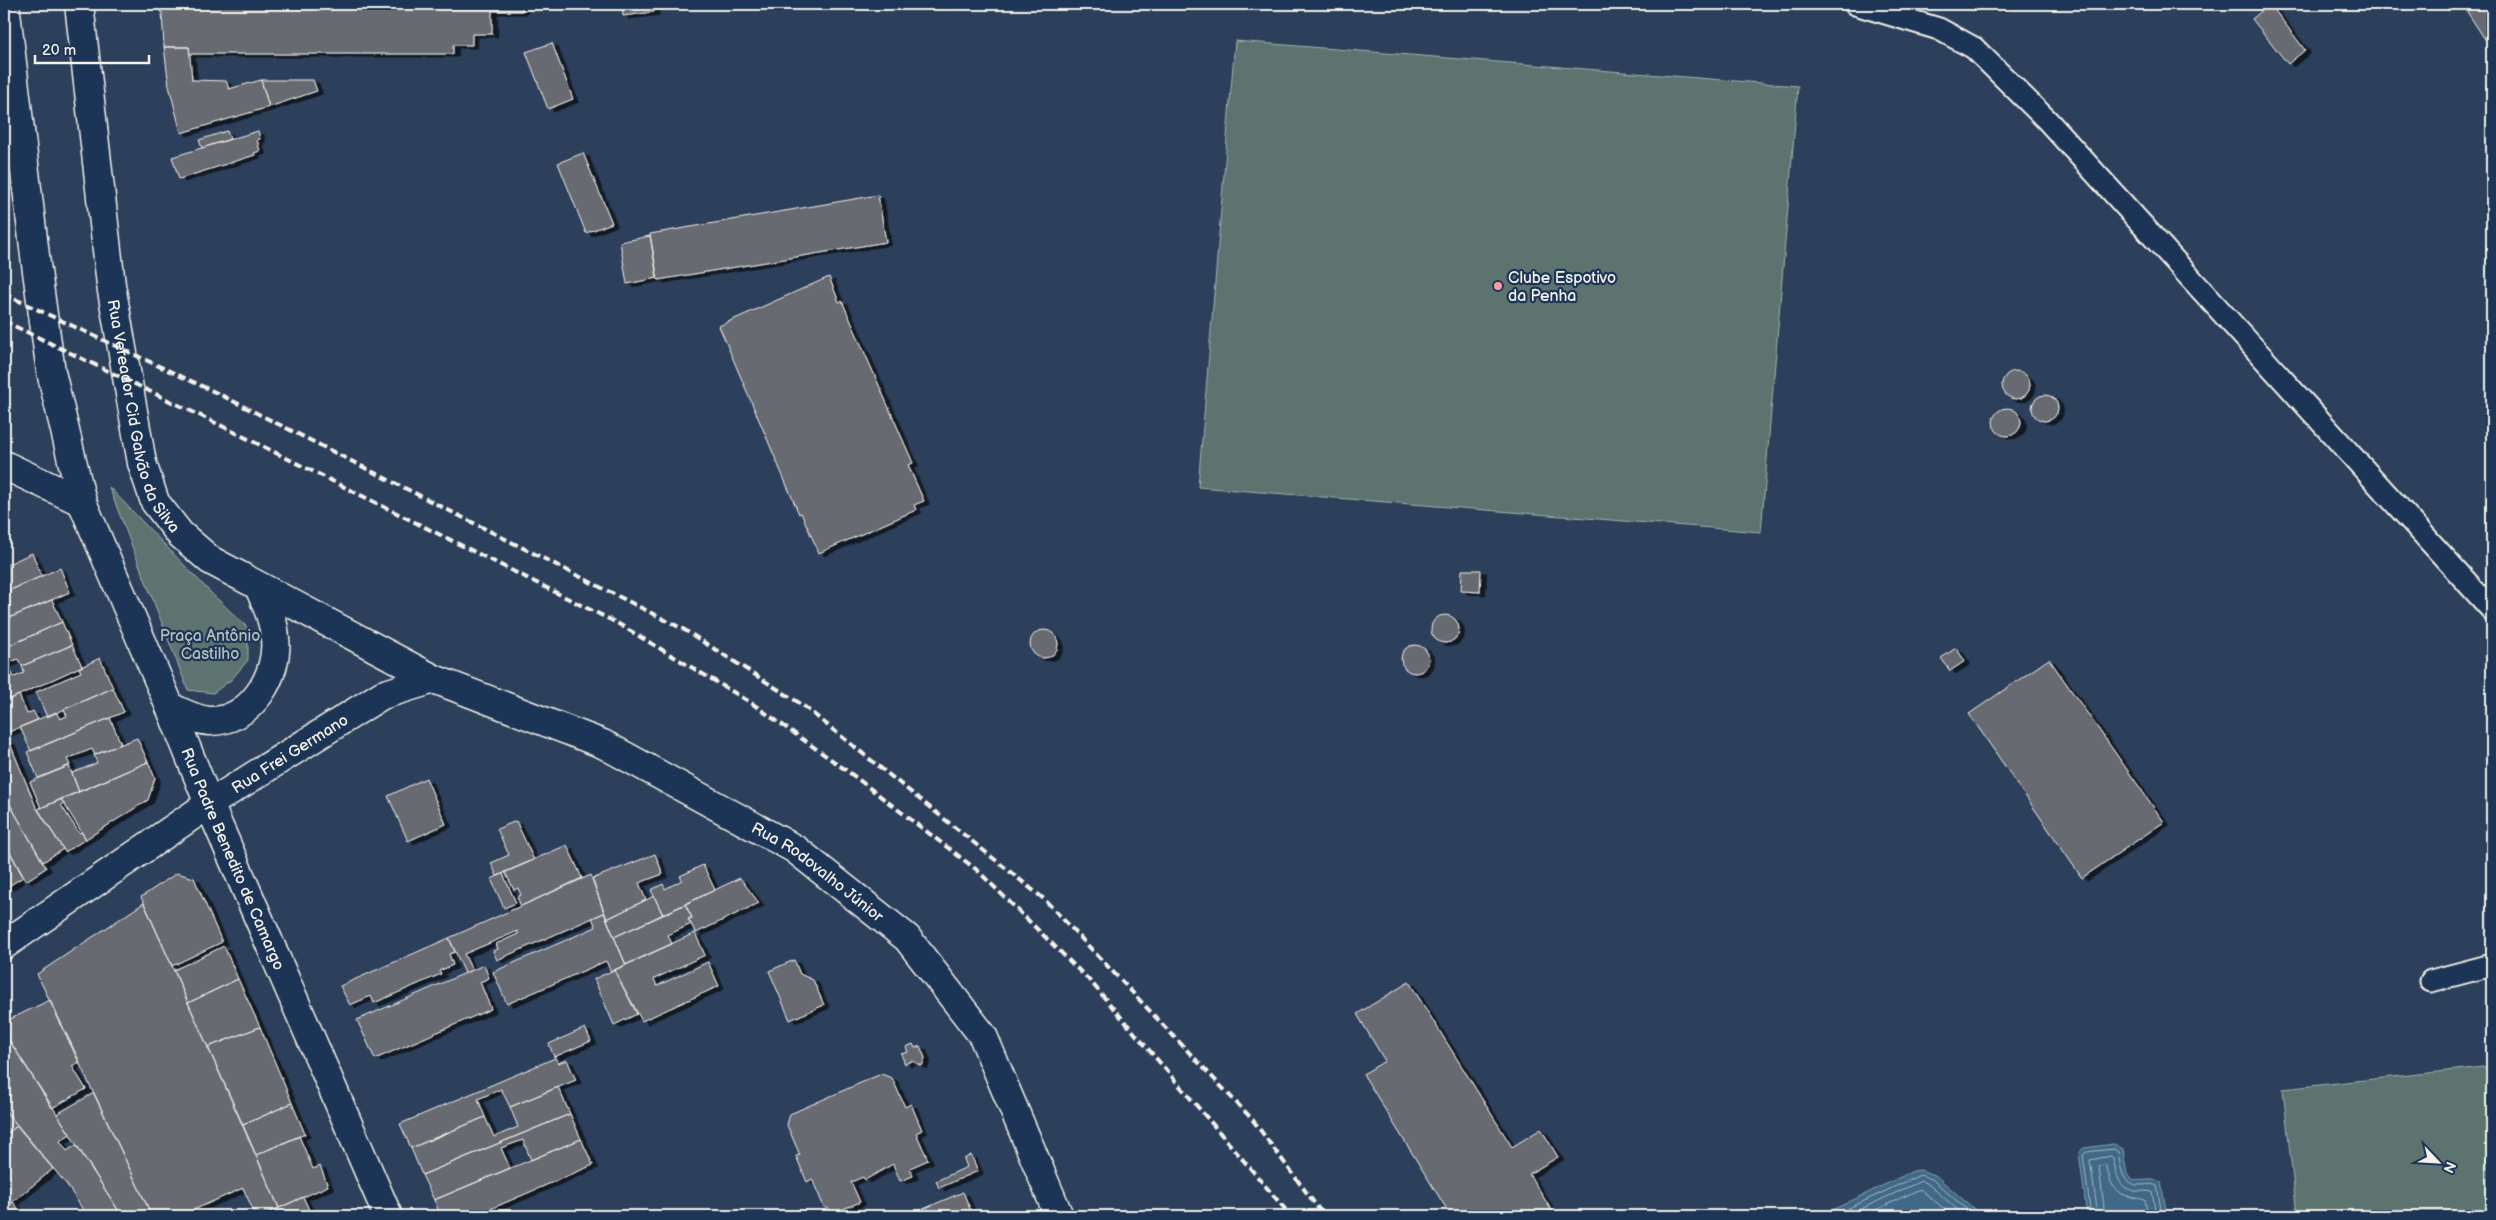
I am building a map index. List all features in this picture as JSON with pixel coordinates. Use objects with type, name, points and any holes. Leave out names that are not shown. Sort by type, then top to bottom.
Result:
[{"type":"main road","points":[[5,4],[51,372],[82,502]]},
{"type":"main road","name":"Rua Vereador Cid Galvão da Silva","points":[[79,4],[111,285],[142,463],[155,502],[180,534],[210,560],[434,679]]},
{"type":"main road","points":[[4,465],[82,502]]},
{"type":"main road","name":"Rua Padre Benedito de Camargo","points":[[82,502],[170,707],[209,804],[388,1216]]},
{"type":"main road","points":[[170,707],[195,719],[211,721],[228,718],[242,712],[264,686],[274,665],[276,640],[273,622],[259,587]]},
{"type":"main road","name":"Rua Frei Germano","points":[[4,945],[209,804],[382,695],[434,679]]},
{"type":"main road","name":"Rua Rodovalho Júnior","points":[[434,679],[602,744],[795,849],[907,938],[983,1036],[1059,1216]]},
{"type":"lane","points":[[1855,4],[1939,28],[1974,48],[2047,120],[2492,610]]},
{"type":"lane","points":[[2431,981],[2492,965]]},
{"type":"green space","name":"Clube Espotivo da Penha","points":[[1235,41],[1798,86],[1761,532],[1198,487]]},
{"type":"green space","name":"Praça Antônio Castilho","points":[[109,487],[214,596],[248,628],[248,660],[231,680],[213,693],[188,690]]},
{"type":"green space","points":[[2492,1066],[2492,1216],[2297,1216],[2283,1089]]},
{"type":"water","points":[[2114,1144],[2123,1149],[2126,1168],[2130,1178],[2161,1182],[2167,1216],[2087,1216],[2079,1152],[2084,1148]]},
{"type":"water","points":[[1920,1170],[1935,1175],[1982,1216],[1820,1216],[1913,1171]]},
{"type":"building","points":[[160,4],[523,4],[522,11],[492,11],[492,34],[472,34],[472,45],[453,45],[453,54],[190,54],[189,47],[164,47]]},
{"type":"building","points":[[622,4],[652,4],[654,12],[623,16]]},
{"type":"building","points":[[944,4],[966,4],[945,7]]},
{"type":"building","points":[[1995,4],[2018,4],[1997,9]]},
{"type":"building","points":[[2270,4],[2305,50],[2288,64],[2252,19]]},
{"type":"building","points":[[2462,4],[2492,4],[2492,50]]},
{"type":"building","points":[[552,43],[573,99],[548,109],[526,52]]},
{"type":"building","points":[[164,47],[189,47],[192,80],[226,81],[229,89],[261,80],[269,107],[181,133],[169,86]]},
{"type":"building","points":[[261,80],[313,80],[317,91],[269,107]]},
{"type":"building","points":[[227,131],[230,139],[202,148],[199,140]]},
{"type":"building","points":[[258,131],[260,139],[257,140],[260,151],[254,153],[255,155],[179,179],[172,157]]},
{"type":"building","points":[[583,153],[612,223],[586,233],[558,163]]},
{"type":"building","points":[[878,195],[886,242],[658,280],[650,234]]},
{"type":"building","points":[[650,236],[657,278],[627,284],[620,242]]},
{"type":"building","points":[[829,277],[839,302],[842,301],[913,463],[908,465],[924,501],[914,505],[916,510],[819,553],[801,513],[799,514],[719,326]]},
{"type":"building","points":[[2016,371],[2026,375],[2030,385],[2026,395],[2016,399],[2006,395],[2002,385],[2006,375]]},
{"type":"building","points":[[2045,395],[2054,399],[2058,408],[2054,417],[2045,421],[2036,417],[2032,408],[2036,399]]},
{"type":"building","points":[[2007,408],[2017,412],[2021,422],[2017,432],[2007,436],[1997,432],[1993,422],[1997,412]]},
{"type":"building","points":[[32,553],[42,576],[4,593],[4,566]]},
{"type":"building","points":[[60,568],[70,592],[4,620],[4,593]]},
{"type":"building","points":[[1462,570],[1481,570],[1480,592],[1461,591]]},
{"type":"building","points":[[52,600],[62,622],[4,648],[4,620]]},
{"type":"building","points":[[1445,615],[1455,619],[1459,629],[1455,639],[1445,643],[1435,639],[1431,629],[1435,619]]},
{"type":"building","points":[[62,622],[72,645],[22,666],[18,659],[4,665],[4,648]]},
{"type":"building","points":[[1044,630],[1054,634],[1058,644],[1054,654],[1044,658],[1034,654],[1030,644],[1034,634]]},
{"type":"building","points":[[72,645],[82,666],[4,702],[4,675],[11,671],[14,677],[24,673],[22,666]]},
{"type":"building","points":[[1415,645],[1425,649],[1429,659],[1425,669],[1415,673],[1405,669],[1401,659],[1405,649]]},
{"type":"building","points":[[1956,648],[1965,661],[1950,671],[1941,658]]},
{"type":"building","points":[[100,658],[113,688],[47,717],[36,692],[81,672],[79,668]]},
{"type":"building","points":[[2049,659],[2164,822],[2082,878],[1969,714]]},
{"type":"building","points":[[113,688],[124,712],[31,751],[20,727],[56,712],[60,719],[67,716],[64,709]]},
{"type":"building","points":[[19,695],[27,714],[33,711],[38,720],[6,733],[4,702]]},
{"type":"building","points":[[110,718],[121,744],[95,755],[92,749],[67,759],[70,765],[38,778],[27,752]]},
{"type":"building","points":[[137,738],[148,762],[79,792],[72,773],[97,763],[94,755]]},
{"type":"building","points":[[9,741],[36,807],[63,849],[43,862],[4,794],[4,743]]},
{"type":"building","points":[[148,762],[155,778],[148,800],[86,839],[61,799]]},
{"type":"building","points":[[69,766],[79,792],[41,808],[30,782]]},
{"type":"building","points":[[426,778],[446,824],[408,841],[388,796]]},
{"type":"building","points":[[4,794],[46,868],[26,881],[4,841],[7,839],[4,833]]},
{"type":"building","points":[[61,799],[64,804],[61,805],[79,833],[81,832],[86,839],[65,852],[38,809]]},
{"type":"building","points":[[516,821],[534,860],[497,876],[491,863],[509,855],[497,829]]},
{"type":"building","points":[[4,841],[23,877],[4,889]]},
{"type":"building","points":[[567,845],[582,878],[521,906],[517,897],[521,895],[518,888],[514,890],[505,872]]},
{"type":"building","points":[[655,854],[663,874],[639,883],[646,900],[607,919],[592,879]]},
{"type":"building","points":[[703,865],[715,890],[663,915],[651,890],[663,884],[665,889],[682,880],[680,876]]},
{"type":"building","points":[[177,873],[194,878],[222,942],[172,966],[141,897]]},
{"type":"building","points":[[503,874],[516,903],[504,908],[491,879]]},
{"type":"building","points":[[591,875],[604,913],[497,960],[493,951],[498,949],[496,944],[518,934],[518,931],[464,954],[472,970],[465,973],[449,938]]},
{"type":"building","points":[[740,878],[759,903],[696,933],[688,919],[692,918],[685,904]]},
{"type":"building","points":[[654,896],[663,915],[614,937],[607,919]]},
{"type":"building","points":[[144,903],[279,1208],[260,1216],[245,1216],[254,1212],[243,1188],[180,1216],[152,1216],[37,974]]},
{"type":"building","points":[[685,904],[692,918],[688,919],[691,924],[668,935],[672,944],[626,965],[614,937]]},
{"type":"building","points":[[604,913],[626,965],[611,972],[606,961],[507,1004],[493,972],[596,927],[592,918]]},
{"type":"building","points":[[695,933],[705,955],[654,979],[657,986],[708,962],[719,986],[642,1021],[614,970]]},
{"type":"building","points":[[449,938],[455,952],[449,954],[453,965],[439,971],[441,974],[374,1003],[371,996],[350,1005],[340,986]]},
{"type":"building","points":[[224,946],[238,979],[188,1003],[174,970]]},
{"type":"building","points":[[794,960],[800,974],[813,980],[824,1005],[790,1020],[769,971]]},
{"type":"building","points":[[484,965],[489,978],[480,982],[491,1009],[375,1059],[357,1020]]},
{"type":"building","points":[[614,970],[637,1014],[614,1025],[594,979]]},
{"type":"building","points":[[238,979],[260,1027],[208,1047],[188,1003]]},
{"type":"building","points":[[1409,982],[1512,1147],[1541,1129],[1558,1157],[1529,1174],[1555,1216],[1451,1216],[1363,1074],[1385,1061],[1357,1014]]},
{"type":"building","points":[[50,1000],[80,1062],[72,1066],[86,1089],[52,1108],[4,1032],[4,1022]]},
{"type":"building","points":[[260,1027],[292,1103],[243,1125],[208,1047]]},
{"type":"building","points":[[585,1028],[591,1041],[554,1057],[549,1044]]},
{"type":"building","points":[[4,1032],[70,1134],[60,1141],[67,1151],[76,1145],[122,1216],[87,1216],[67,1185],[4,1109]]},
{"type":"building","points":[[913,1044],[915,1048],[920,1046],[925,1058],[922,1066],[912,1061],[905,1064],[901,1054],[908,1052],[906,1047]]},
{"type":"building","points":[[555,1058],[558,1063],[567,1060],[576,1080],[510,1107],[501,1089],[478,1099],[485,1117],[411,1148],[400,1124]]},
{"type":"building","points":[[881,1074],[892,1078],[905,1107],[911,1104],[922,1130],[916,1133],[928,1160],[910,1168],[913,1176],[900,1181],[893,1164],[865,1180],[863,1177],[851,1182],[860,1202],[836,1212],[824,1207],[812,1179],[807,1182],[796,1156],[800,1155],[787,1125],[790,1114]]},
{"type":"building","points":[[558,1087],[570,1114],[422,1175],[411,1148],[485,1117],[494,1137],[518,1127],[510,1107]]},
{"type":"building","points":[[94,1093],[152,1216],[122,1216],[57,1114]]},
{"type":"building","points":[[292,1103],[305,1134],[256,1155],[243,1125]]},
{"type":"building","points":[[4,1109],[17,1126],[4,1136]]},
{"type":"building","points":[[570,1114],[581,1139],[531,1160],[523,1140],[501,1148],[510,1168],[434,1200],[422,1175]]},
{"type":"building","points":[[17,1126],[53,1169],[4,1209],[4,1136]]},
{"type":"building","points":[[299,1136],[313,1169],[320,1166],[328,1186],[279,1208],[256,1155]]},
{"type":"building","points":[[581,1139],[593,1165],[474,1216],[441,1216],[434,1200]]},
{"type":"building","points":[[971,1155],[978,1171],[939,1188],[936,1181],[967,1167],[964,1159]]},
{"type":"building","points":[[963,1192],[973,1216],[907,1216]]},
{"type":"building","points":[[303,1197],[312,1216],[260,1216],[279,1208]]},
{"type":"building","points":[[13,1202],[21,1212],[15,1216],[4,1216],[4,1209]]},
{"type":"railway","points":[[4,294],[219,394],[683,629],[801,704],[1044,899],[1252,1119],[1324,1216]]},
{"type":"railway","points":[[4,321],[224,427],[617,623],[750,702],[846,770],[977,870],[1091,982],[1291,1216]]},
{"type":"place","name":"Clube Espotivo da Penha","points":[[1498,286]]}]
